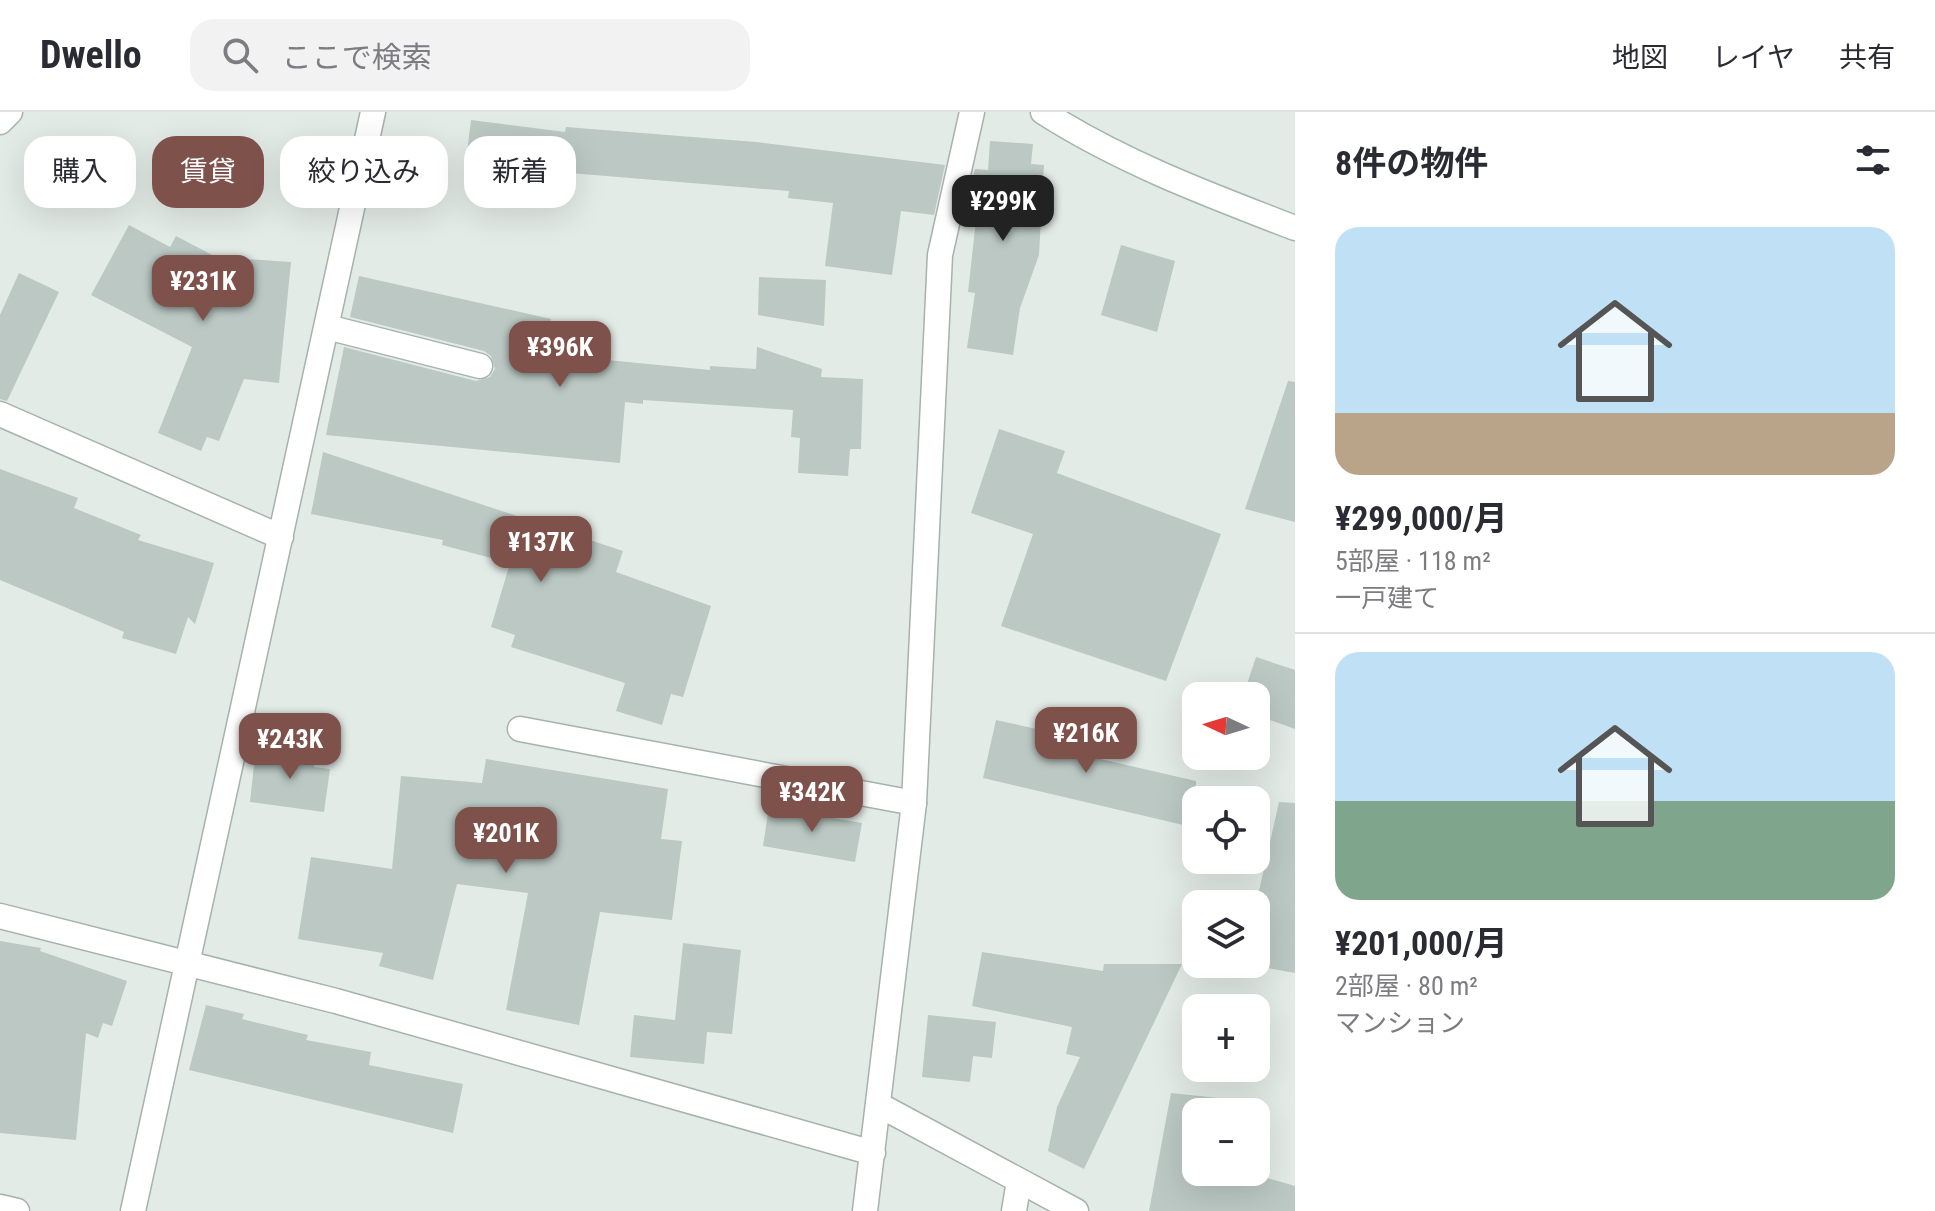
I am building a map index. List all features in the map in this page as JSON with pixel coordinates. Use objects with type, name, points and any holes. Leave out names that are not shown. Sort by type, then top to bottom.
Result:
[{"type":"street","points":[[0,122],[10,112]]},
{"type":"street","points":[[133,1211],[373,112]]},
{"type":"street","points":[[865,1211],[914,803],[940,255],[972,112]]},
{"type":"street","points":[[1043,112],[1090,142],[1209,195],[1295,228]]},
{"type":"street","points":[[327,327],[480,366]]},
{"type":"street","points":[[0,414],[281,537]]},
{"type":"street","points":[[520,729],[914,803]]},
{"type":"street","points":[[0,916],[336,1001],[873,1153]]},
{"type":"street","points":[[879,1105],[1076,1211]]},
{"type":"street","points":[[1014,1211],[1019,1181]]},
{"type":"street","points":[[0,1207],[17,1211]]},
{"type":"building","points":[[471,120],[565,132],[566,127],[756,142],[945,165],[934,215],[901,211],[892,275],[825,266],[833,203],[788,198],[789,191],[576,174],[576,136],[469,136]]},
{"type":"building","points":[[990,141],[1033,144],[1031,164],[1044,165],[1039,255],[1020,308],[1013,355],[967,348],[975,293],[968,292],[976,220],[964,218],[975,169],[988,170]]},
{"type":"building","points":[[129,225],[170,247],[176,236],[216,257],[291,262],[279,383],[244,379],[219,441],[207,437],[201,451],[158,433],[192,347],[91,295]]},
{"type":"building","points":[[1121,245],[1175,261],[1157,332],[1101,315]]},
{"type":"building","points":[[19,273],[59,292],[7,401],[0,399],[0,315]]},
{"type":"building","points":[[359,276],[551,319],[545,354],[710,370],[710,366],[756,369],[757,347],[822,369],[821,377],[863,379],[861,449],[850,449],[848,476],[798,473],[800,438],[791,437],[793,410],[643,400],[643,404],[625,402],[620,463],[326,435],[344,347],[476,381],[490,377],[495,369],[491,356],[484,351],[350,317]]},
{"type":"building","points":[[759,277],[826,280],[824,326],[758,315]]},
{"type":"building","points":[[1288,381],[1295,382],[1295,522],[1245,509]]},
{"type":"building","points":[[999,429],[1065,451],[1057,473],[1221,534],[1166,681],[1001,626],[1033,534],[971,513]]},
{"type":"building","points":[[323,452],[623,551],[616,572],[711,606],[683,697],[671,694],[662,725],[616,711],[625,683],[511,647],[515,635],[491,627],[510,563],[442,545],[443,540],[311,514]]},
{"type":"building","points":[[0,469],[78,498],[74,508],[141,535],[138,540],[214,563],[195,624],[188,617],[176,654],[122,638],[124,632],[0,580]]},
{"type":"building","points":[[1256,657],[1295,670],[1295,729],[1270,720],[1270,682],[1248,682]]},
{"type":"building","points":[[996,720],[1082,739],[1079,754],[1196,781],[1196,786],[1182,786],[1182,825],[983,778]]},
{"type":"building","points":[[274,748],[315,753],[314,767],[330,769],[324,812],[250,802],[255,756],[273,759]]},
{"type":"building","points":[[486,759],[668,789],[661,839],[682,841],[672,920],[600,912],[579,1025],[506,1010],[528,893],[457,884],[433,980],[379,966],[383,953],[298,939],[311,857],[392,869],[401,776],[482,783]]},
{"type":"building","points":[[1279,802],[1295,803],[1295,973],[1270,969],[1270,890],[1259,890],[1263,874],[1270,874],[1270,842]]},
{"type":"building","points":[[769,807],[862,823],[855,862],[763,846]]},
{"type":"building","points":[[0,941],[41,948],[40,951],[127,981],[112,1026],[103,1023],[98,1038],[86,1033],[76,1140],[0,1133]]},
{"type":"building","points":[[683,943],[741,950],[732,1034],[707,1032],[704,1064],[630,1057],[634,1015],[675,1020]]},
{"type":"building","points":[[982,952],[1103,971],[1104,964],[1182,964],[1084,1169],[1048,1151],[1057,1107],[1080,1057],[1066,1054],[1072,1027],[972,1006]]},
{"type":"building","points":[[206,1005],[244,1014],[242,1019],[308,1035],[306,1040],[371,1052],[369,1065],[463,1084],[453,1133],[189,1070]]},
{"type":"building","points":[[928,1015],[996,1022],[992,1058],[973,1056],[970,1082],[922,1077]]},
{"type":"building","points":[[1171,1093],[1218,1098],[1182,1098],[1182,1186],[1270,1186],[1270,1179],[1295,1186],[1295,1211],[1149,1211]]}]
